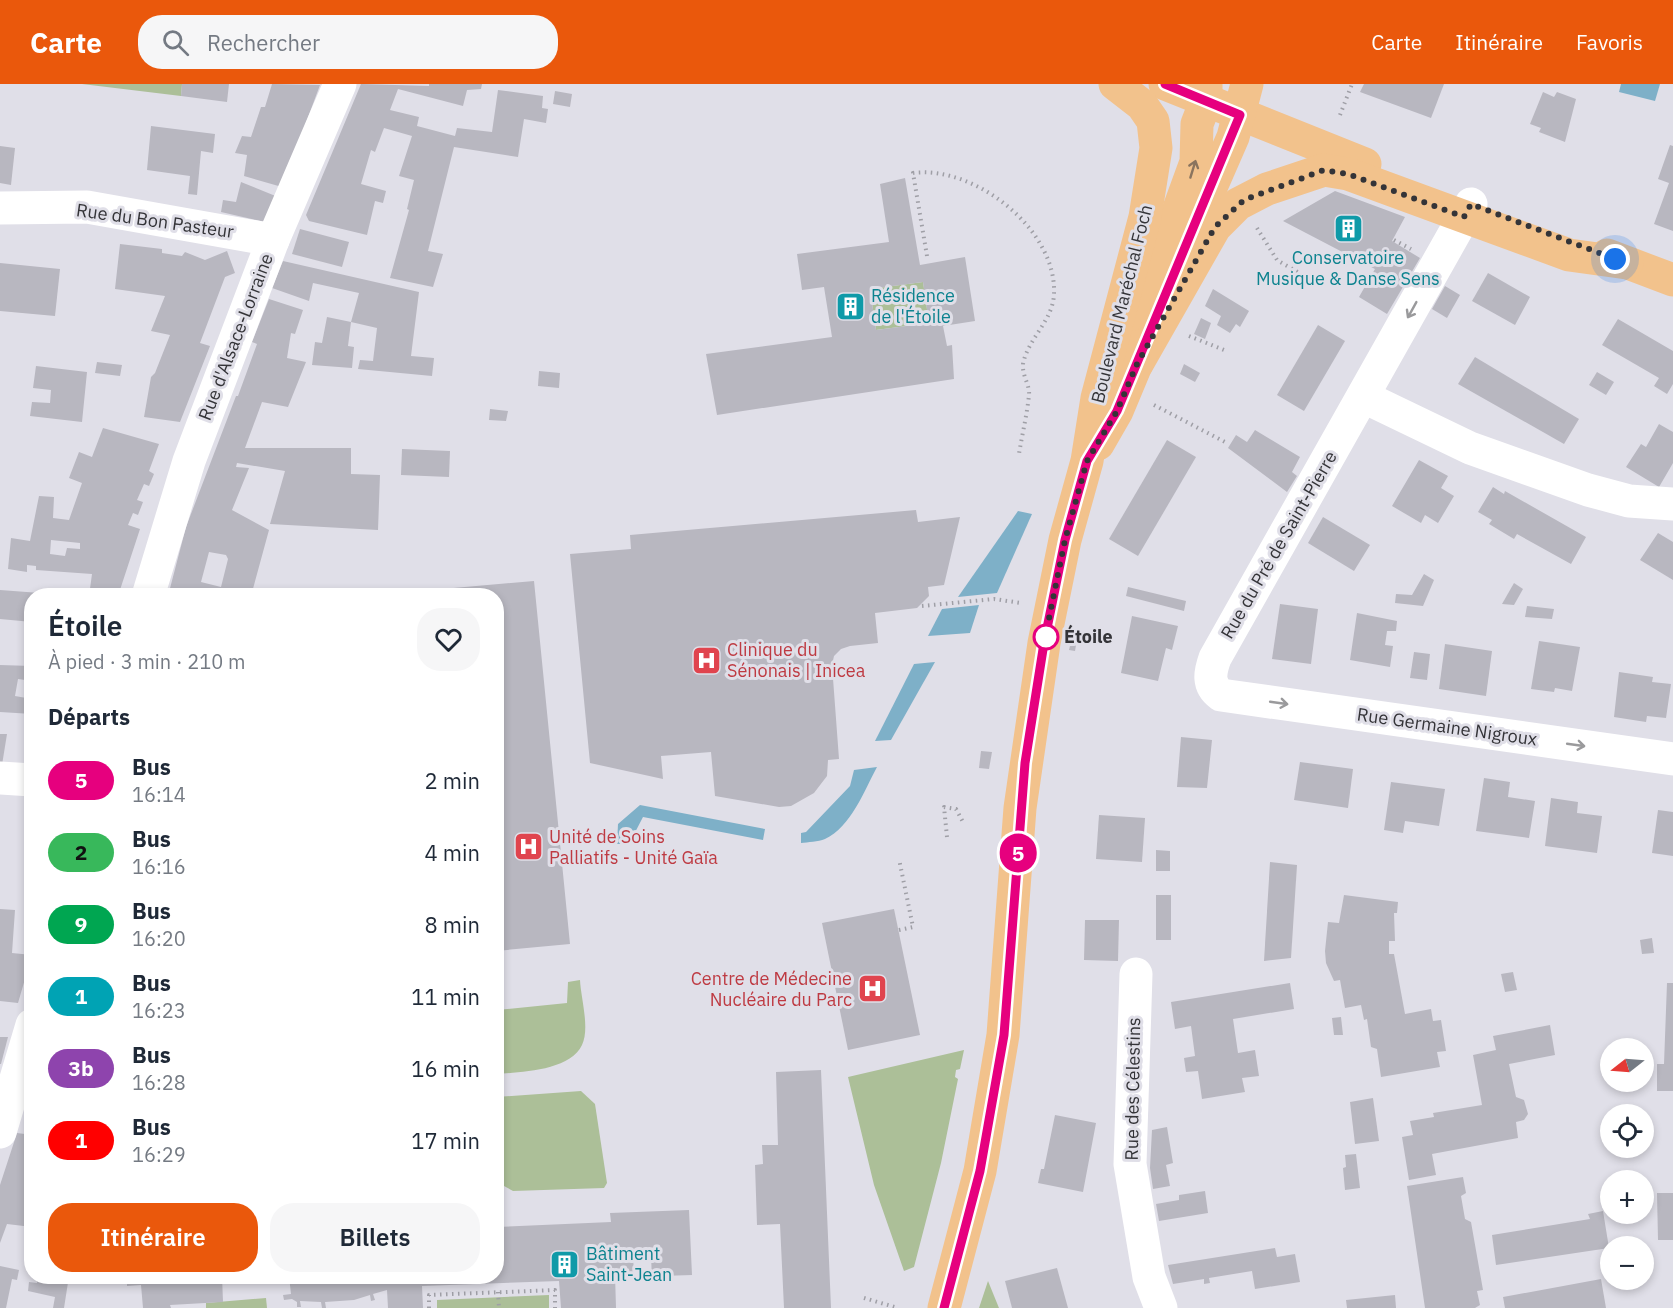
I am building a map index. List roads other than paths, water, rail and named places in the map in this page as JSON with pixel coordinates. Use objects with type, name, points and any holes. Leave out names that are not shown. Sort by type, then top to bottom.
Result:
[{"type":"main road","name":"Boulevard Maréchal Foch","points":[[944,1308],[980,1171],[1008,1004],[1025,763],[1044,643],[1065,540],[1087,461],[1097,398],[1145,217],[1156,148],[1153,121],[1142,105],[1116,84]]},
{"type":"main road","name":"Boulevard Maréchal Foch","points":[[1087,461],[1117,411],[1137,364],[1240,115],[1247,84]]},
{"type":"main road","name":"Boulevard Maréchal Foch","points":[[1156,148],[1186,88]]},
{"type":"main road","points":[[1186,88],[1240,115],[1468,210]]},
{"type":"main road","points":[[1087,461],[1196,162],[1197,124],[1186,88]]},
{"type":"main road","points":[[1137,364],[1215,227],[1238,204],[1260,192],[1324,170],[1348,174],[1468,210],[1673,280]]},
{"type":"street","name":"Rue d'Alsace-Lorraine","points":[[150,588],[189,461],[273,240],[340,84]]},
{"type":"street","name":"Rue du Bon Pasteur","points":[[0,208],[87,207],[273,240]]},
{"type":"street","name":"Rue du Pré de Saint-Pierre","points":[[1221,694],[1215,691],[1210,677],[1215,658],[1468,210]]},
{"type":"street","points":[[1364,397],[1470,448],[1594,492],[1629,501],[1673,504]]},
{"type":"street","name":"Rue Germaine Nigroux","points":[[1221,694],[1673,759]]},
{"type":"street","points":[[0,778],[24,780]]},
{"type":"street","name":"Rue des Célestins","points":[[1136,974],[1130,1164],[1149,1277],[1161,1308]]},
{"type":"street","points":[[0,1129],[24,1051]]},
{"type":"water","points":[[1621,84],[1660,84],[1655,101],[1619,92]]},
{"type":"water","points":[[1018,511],[1032,514],[997,593],[958,597]]},
{"type":"water","points":[[979,605],[970,633],[928,636],[942,609]]},
{"type":"water","points":[[935,662],[891,740],[875,741],[914,664]]},
{"type":"water","points":[[877,767],[856,808],[842,826],[825,839],[801,843],[801,833],[806,832],[850,786],[854,770]]},
{"type":"water","points":[[640,805],[765,829],[763,840],[643,817],[629,844],[617,844],[618,824]]},
{"type":"place","name":"Conservatoire Musique & Danse Sens","points":[[1348,229]]},
{"type":"place","name":"Résidence de l'Étoile","points":[[850,306]]},
{"type":"place","name":"Étoile","points":[[1046,637]]},
{"type":"place","name":"Clinique du Sénonais | Inicea","points":[[706,660]]},
{"type":"place","name":"Unité de Soins Palliatifs - Unité Gaïa","points":[[528,847]]},
{"type":"place","name":"Centre de Médecine Nucléaire du Parc","points":[[873,989]]},
{"type":"place","name":"Bâtiment Saint-Jean","points":[[565,1264]]}]
